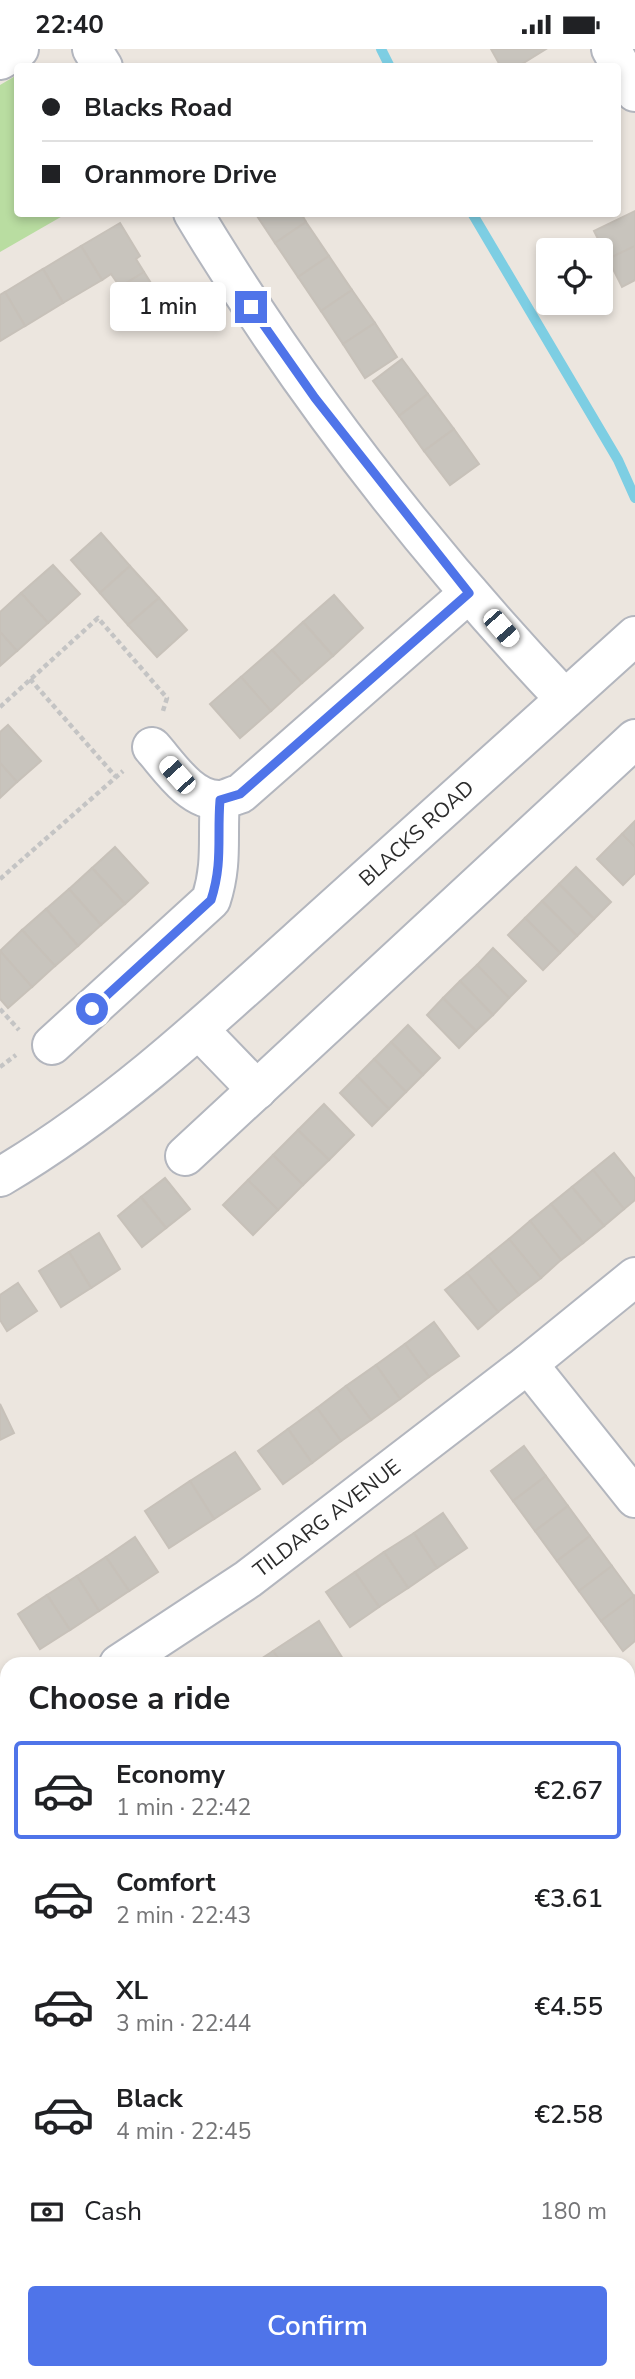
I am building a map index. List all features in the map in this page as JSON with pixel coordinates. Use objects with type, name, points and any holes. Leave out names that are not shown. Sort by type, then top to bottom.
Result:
[{"type":"street","points":[[0,60],[19,49]]},
{"type":"street","points":[[621,67],[635,92]]},
{"type":"street","points":[[195,217],[235,284],[315,398],[469,593],[565,699]]},
{"type":"street","points":[[152,747],[190,789],[220,800],[240,794],[469,593]]},
{"type":"street","name":"BLACKS ROAD","points":[[0,1177],[44,1151],[106,1106],[199,1030],[635,636]]},
{"type":"street","points":[[185,1156],[635,739]]},
{"type":"street","points":[[52,1045],[211,900],[220,860],[220,800]]},
{"type":"street","points":[[199,1030],[257,1090]]},
{"type":"street","name":"TILDARG AVENUE","points":[[130,1657],[248,1579],[632,1286]]},
{"type":"street","points":[[528,1364],[635,1498]]},
{"type":"path","points":[[0,880],[152,747],[167,698],[98,618],[1,705]]},
{"type":"path","points":[[30,679],[116,777]]},
{"type":"green space","points":[[14,77],[14,217],[61,217],[0,252],[0,85]]},
{"type":"building","points":[[491,49],[546,49],[523,63],[499,63]]},
{"type":"building","points":[[635,211],[635,246],[613,257],[613,238],[598,238],[594,231]]},
{"type":"building","points":[[258,217],[303,217],[306,222],[275,243]]},
{"type":"building","points":[[306,222],[329,256],[298,277],[275,243]]},
{"type":"building","points":[[120,223],[140,256],[136,259],[144,272],[120,287],[111,274],[102,280],[81,246]]},
{"type":"building","points":[[81,246],[102,280],[63,303],[43,269]]},
{"type":"building","points":[[635,246],[635,280],[622,287],[613,269],[613,257]]},
{"type":"building","points":[[329,256],[352,290],[321,311],[298,277]]},
{"type":"building","points":[[43,269],[63,303],[25,326],[5,292]]},
{"type":"building","points":[[144,272],[168,310],[137,329],[115,290]]},
{"type":"building","points":[[352,290],[375,323],[343,344],[321,311]]},
{"type":"building","points":[[5,292],[25,326],[0,341],[0,295]]},
{"type":"building","points":[[375,323],[397,357],[365,378],[343,344]]},
{"type":"building","points":[[402,359],[428,394],[399,416],[373,381]]},
{"type":"building","points":[[428,394],[454,429],[424,451],[399,416]]},
{"type":"building","points":[[454,429],[479,464],[450,485],[424,451]]},
{"type":"building","points":[[101,533],[130,566],[100,593],[71,560]]},
{"type":"building","points":[[53,565],[80,594],[48,623],[21,593]]},
{"type":"building","points":[[130,566],[159,598],[128,625],[100,593]]},
{"type":"building","points":[[21,593],[48,623],[17,651],[0,632],[0,612]]},
{"type":"building","points":[[334,595],[363,628],[333,656],[303,622]]},
{"type":"building","points":[[159,598],[187,630],[157,657],[128,625]]},
{"type":"building","points":[[303,622],[333,656],[302,683],[272,650]]},
{"type":"building","points":[[0,632],[17,651],[0,666]]},
{"type":"building","points":[[272,650],[302,683],[271,711],[241,677]]},
{"type":"building","points":[[241,677],[271,711],[240,738],[210,704]]},
{"type":"building","points":[[8,725],[41,761],[17,782],[0,763],[0,732]]},
{"type":"building","points":[[0,763],[17,782],[0,798]]},
{"type":"building","points":[[635,821],[635,847],[622,834]]},
{"type":"building","points":[[622,834],[635,847],[635,873],[623,885],[597,859]]},
{"type":"building","points":[[115,847],[148,883],[125,904],[92,868]]},
{"type":"building","points":[[576,867],[611,902],[594,919],[559,884]]},
{"type":"building","points":[[92,868],[125,904],[101,925],[69,889]]},
{"type":"building","points":[[559,884],[594,919],[577,936],[542,901]]},
{"type":"building","points":[[69,889],[101,925],[78,946],[46,909]]},
{"type":"building","points":[[542,901],[577,936],[560,953],[525,918]]},
{"type":"building","points":[[46,909],[78,946],[55,966],[22,930]]},
{"type":"building","points":[[525,918],[560,953],[543,970],[508,935]]},
{"type":"building","points":[[22,930],[55,966],[32,987],[0,951]]},
{"type":"building","points":[[493,948],[526,981],[509,998],[477,965]]},
{"type":"building","points":[[0,951],[32,987],[8,1008],[0,999]]},
{"type":"building","points":[[477,965],[509,998],[493,1015],[460,981]]},
{"type":"building","points":[[460,981],[493,1015],[476,1031],[443,998]]},
{"type":"building","points":[[443,998],[476,1031],[459,1048],[427,1015]]},
{"type":"building","points":[[408,1025],[440,1058],[423,1075],[391,1042]]},
{"type":"building","points":[[391,1042],[423,1075],[406,1092],[374,1059]]},
{"type":"building","points":[[374,1059],[406,1092],[389,1109],[357,1076]]},
{"type":"building","points":[[357,1076],[389,1109],[372,1126],[340,1093]]},
{"type":"building","points":[[324,1104],[354,1135],[329,1160],[298,1130]]},
{"type":"building","points":[[298,1130],[329,1160],[303,1185],[273,1155]]},
{"type":"building","points":[[614,1153],[635,1179],[635,1200],[624,1209],[593,1170]]},
{"type":"building","points":[[273,1155],[303,1185],[278,1210],[248,1180]]},
{"type":"building","points":[[593,1170],[624,1209],[604,1226],[572,1187]]},
{"type":"building","points":[[165,1178],[190,1209],[166,1228],[141,1197]]},
{"type":"building","points":[[248,1180],[278,1210],[253,1235],[223,1205]]},
{"type":"building","points":[[572,1187],[604,1226],[583,1243],[551,1204]]},
{"type":"building","points":[[141,1197],[166,1228],[142,1247],[118,1216]]},
{"type":"building","points":[[551,1204],[583,1243],[561,1260],[530,1221]]},
{"type":"building","points":[[530,1221],[561,1260],[541,1278],[509,1239]]},
{"type":"building","points":[[99,1233],[120,1269],[91,1288],[69,1252]]},
{"type":"building","points":[[509,1239],[541,1278],[519,1295],[488,1256]]},
{"type":"building","points":[[69,1252],[91,1288],[61,1307],[39,1271]]},
{"type":"building","points":[[488,1256],[519,1295],[498,1312],[467,1273]]},
{"type":"building","points":[[467,1273],[498,1312],[478,1329],[445,1290]]},
{"type":"building","points":[[18,1283],[37,1311],[7,1331],[0,1320],[0,1295]]},
{"type":"building","points":[[434,1322],[459,1356],[429,1377],[405,1344]]},
{"type":"building","points":[[405,1344],[429,1377],[400,1399],[376,1365]]},
{"type":"building","points":[[376,1365],[400,1399],[371,1420],[346,1386]]},
{"type":"building","points":[[346,1386],[371,1420],[341,1441],[317,1408]]},
{"type":"building","points":[[0,1404],[14,1433],[0,1440]]},
{"type":"building","points":[[317,1408],[341,1441],[312,1463],[288,1429]]},
{"type":"building","points":[[288,1429],[312,1463],[283,1484],[258,1451]]},
{"type":"building","points":[[524,1446],[546,1476],[513,1501],[491,1471]]},
{"type":"building","points":[[235,1452],[260,1489],[214,1519],[190,1481]]},
{"type":"building","points":[[546,1476],[568,1506],[535,1531],[513,1501]]},
{"type":"building","points":[[190,1481],[214,1519],[169,1548],[145,1511]]},
{"type":"building","points":[[568,1506],[590,1536],[557,1561],[535,1531]]},
{"type":"building","points":[[443,1513],[467,1548],[437,1568],[414,1533]]},
{"type":"building","points":[[414,1533],[437,1568],[408,1588],[384,1552]]},
{"type":"building","points":[[590,1536],[612,1566],[579,1591],[557,1561]]},
{"type":"building","points":[[135,1537],[158,1572],[129,1591],[106,1557]]},
{"type":"building","points":[[384,1552],[408,1588],[379,1607],[355,1572]]},
{"type":"building","points":[[106,1557],[129,1591],[99,1611],[77,1576]]},
{"type":"building","points":[[612,1566],[634,1596],[601,1621],[579,1591]]},
{"type":"building","points":[[355,1572],[379,1607],[350,1627],[326,1592]]},
{"type":"building","points":[[77,1576],[99,1611],[70,1630],[47,1595]]},
{"type":"building","points":[[47,1595],[70,1630],[40,1649],[18,1614]]},
{"type":"building","points":[[634,1596],[635,1641],[623,1651],[601,1621]]},
{"type":"building","points":[[319,1621],[342,1657],[277,1657],[273,1651]]},
{"type":"building","points":[[273,1651],[277,1657],[264,1657]]},
{"type":"waterway","points":[[381,49],[388,63]]},
{"type":"waterway","points":[[474,217],[618,460],[635,498]]},
{"type":"route","points":[[92,1009],[211,900],[220,860],[220,800],[240,794],[469,593],[315,398],[251,307]]}]
